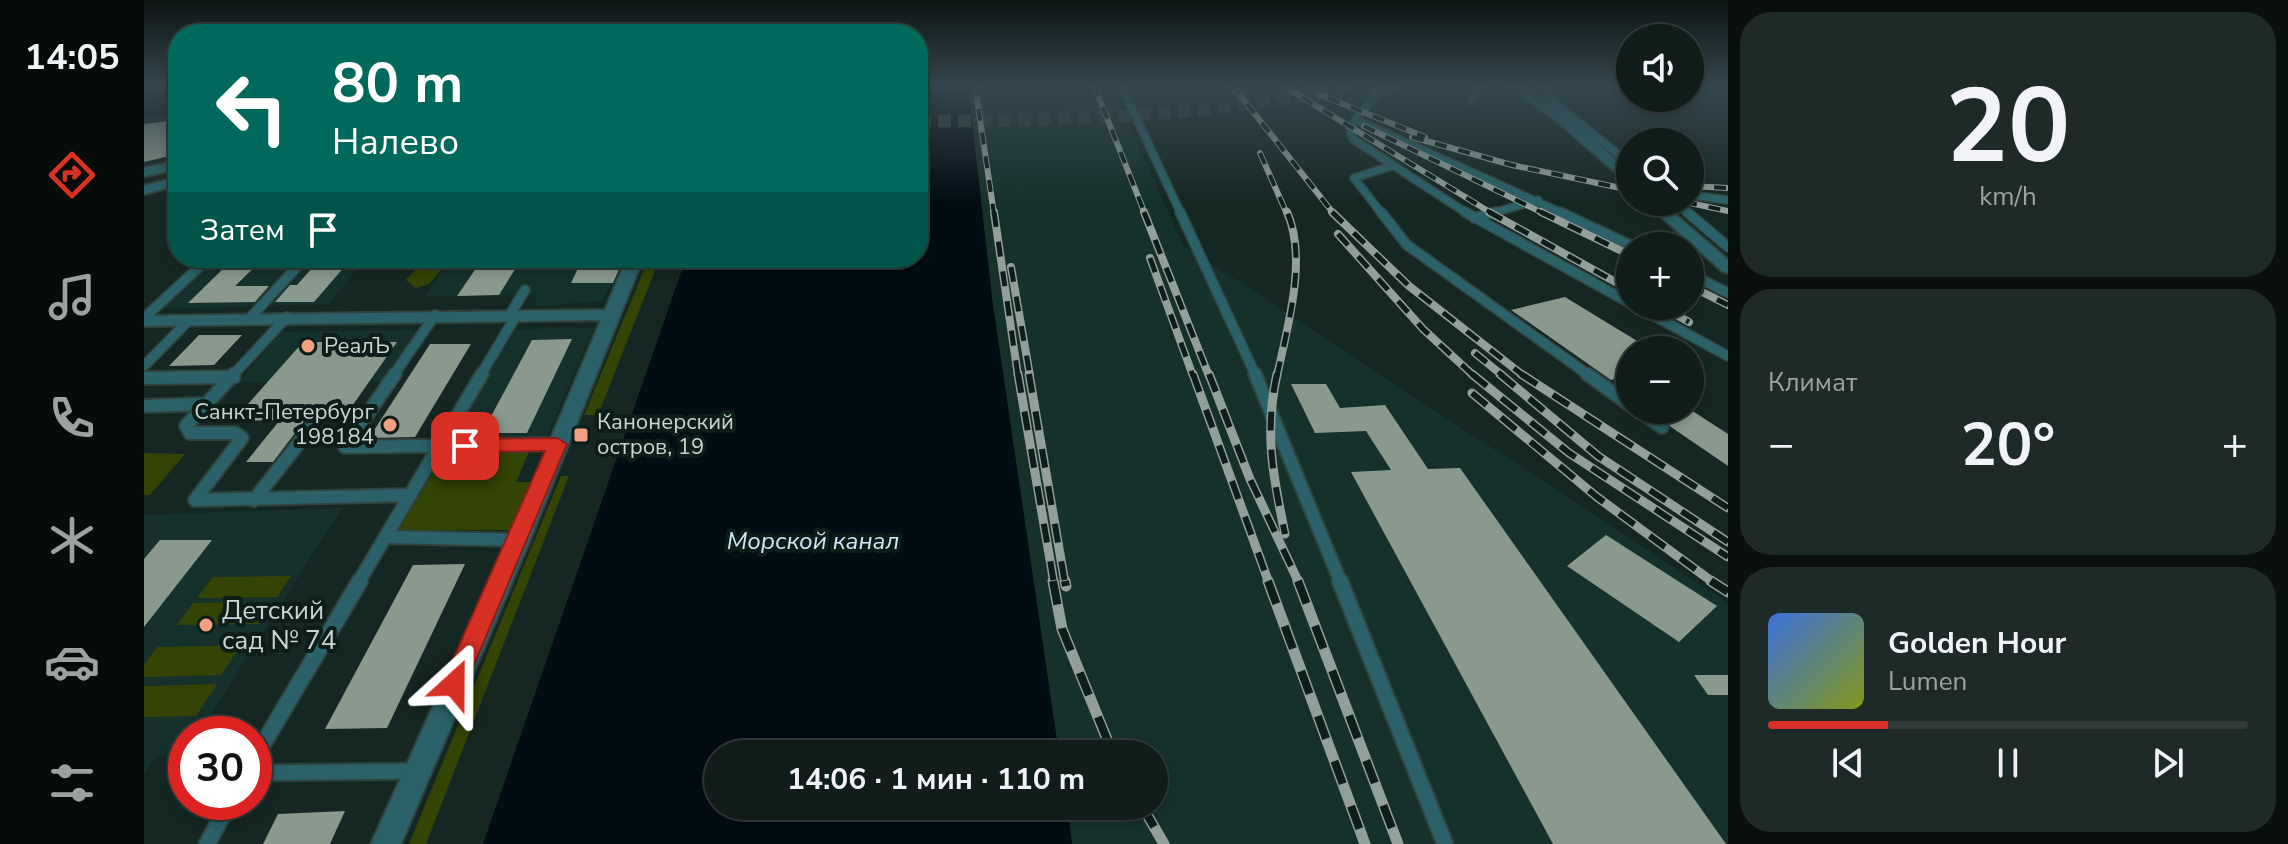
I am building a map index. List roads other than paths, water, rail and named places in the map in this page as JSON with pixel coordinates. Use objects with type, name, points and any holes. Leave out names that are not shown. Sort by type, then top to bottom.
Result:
[{"type":"street","points":[[1568,124],[1616,168]]},
{"type":"street","points":[[144,172],[168,167]]},
{"type":"street","points":[[144,190],[168,184]]},
{"type":"street","points":[[1668,216],[1728,268]]},
{"type":"street","points":[[386,844],[519,540],[631,268]]},
{"type":"street","points":[[144,320],[611,315]]},
{"type":"lane","points":[[1139,124],[1270,406],[1445,844]]},
{"type":"lane","points":[[1352,124],[1353,139],[1391,166],[1474,218],[1616,295]]},
{"type":"lane","points":[[1366,124],[1538,200],[1616,238]]},
{"type":"lane","points":[[1581,124],[1616,153]]},
{"type":"lane","points":[[1391,166],[1354,178],[1407,245],[1616,392]]},
{"type":"lane","points":[[1704,197],[1728,200]]},
{"type":"lane","points":[[1474,218],[1538,200]]},
{"type":"lane","points":[[1691,216],[1728,247]]},
{"type":"lane","points":[[144,320],[199,268]]},
{"type":"lane","points":[[250,318],[296,268]]},
{"type":"lane","points":[[1704,281],[1728,293]]},
{"type":"lane","points":[[272,729],[440,446],[525,290]]},
{"type":"lane","points":[[435,315],[345,447],[557,444]]},
{"type":"lane","points":[[287,317],[186,426],[190,433],[235,433],[242,438],[195,500],[411,495]]},
{"type":"lane","points":[[144,366],[189,320]]},
{"type":"lane","points":[[1662,320],[1728,356]]},
{"type":"lane","points":[[144,378],[234,377]]},
{"type":"lane","points":[[144,406],[206,404]]},
{"type":"lane","points":[[1658,424],[1662,427]]},
{"type":"lane","points":[[254,500],[310,429]]},
{"type":"lane","points":[[386,537],[519,540]]},
{"type":"lane","points":[[272,773],[416,771]]},
{"type":"lane","points":[[207,844],[220,820]]},
{"type":"water","name":"Морской канал","points":[[928,124],[972,124],[992,298],[1057,740],[704,740],[704,820],[1069,820],[1072,844],[483,844],[683,268],[928,268]]},
{"type":"railway","points":[[981,124],[994,214]]},
{"type":"railway","points":[[1110,124],[1145,214]]},
{"type":"railway","points":[[1263,124],[1334,214]]},
{"type":"railway","points":[[1346,124],[1493,214]]},
{"type":"railway","points":[[1394,124],[1425,137]]},
{"type":"railway","points":[[1364,126],[1545,214]]},
{"type":"railway","points":[[1412,137],[1512,165],[1616,187]]},
{"type":"railway","points":[[1260,153],[1287,214]]},
{"type":"railway","points":[[1704,187],[1728,188]]},
{"type":"railway","points":[[1704,206],[1728,211]]},
{"type":"railway","points":[[994,212],[1018,376]]},
{"type":"railway","points":[[1144,212],[1209,376]]},
{"type":"railway","points":[[1277,376],[1296,272],[1296,251],[1287,212]]},
{"type":"railway","points":[[1489,212],[1616,282]]},
{"type":"railway","points":[[1541,212],[1616,248]]},
{"type":"railway","points":[[1334,214],[1409,286],[1524,376]]},
{"type":"railway","points":[[1338,234],[1423,329],[1474,376]]},
{"type":"railway","points":[[1150,258],[1193,376]]},
{"type":"railway","points":[[1011,267],[1030,376]]},
{"type":"railway","points":[[1704,293],[1728,305]]},
{"type":"railway","points":[[1685,320],[1689,322]]},
{"type":"railway","points":[[1475,353],[1503,376]]},
{"type":"railway","points":[[1018,374],[1054,583]]},
{"type":"railway","points":[[1029,374],[1065,583]]},
{"type":"railway","points":[[1193,374],[1269,583]]},
{"type":"railway","points":[[1209,374],[1250,479],[1299,583]]},
{"type":"railway","points":[[1277,374],[1271,435],[1285,534]]},
{"type":"railway","points":[[1472,374],[1569,453],[1728,557]]},
{"type":"railway","points":[[1500,374],[1598,456],[1728,542]]},
{"type":"railway","points":[[1524,376],[1728,508]]},
{"type":"railway","points":[[1472,393],[1597,497],[1713,583]]},
{"type":"railway","points":[[1053,581],[1062,629],[1107,740]]},
{"type":"railway","points":[[1065,581],[1066,586]]},
{"type":"railway","points":[[1268,581],[1365,844]]},
{"type":"railway","points":[[1298,581],[1398,844]]},
{"type":"railway","points":[[1713,583],[1728,592]]},
{"type":"railway","points":[[1150,820],[1164,844]]},
{"type":"place","name":"РеалЪ","points":[[308,346]]},
{"type":"place","name":"Санкт-Петербург 198184","points":[[390,425]]},
{"type":"place","name":"Канонерский остров, 19","points":[[581,435]]},
{"type":"place","name":"Детский сад № 74","points":[[206,625]]}]
